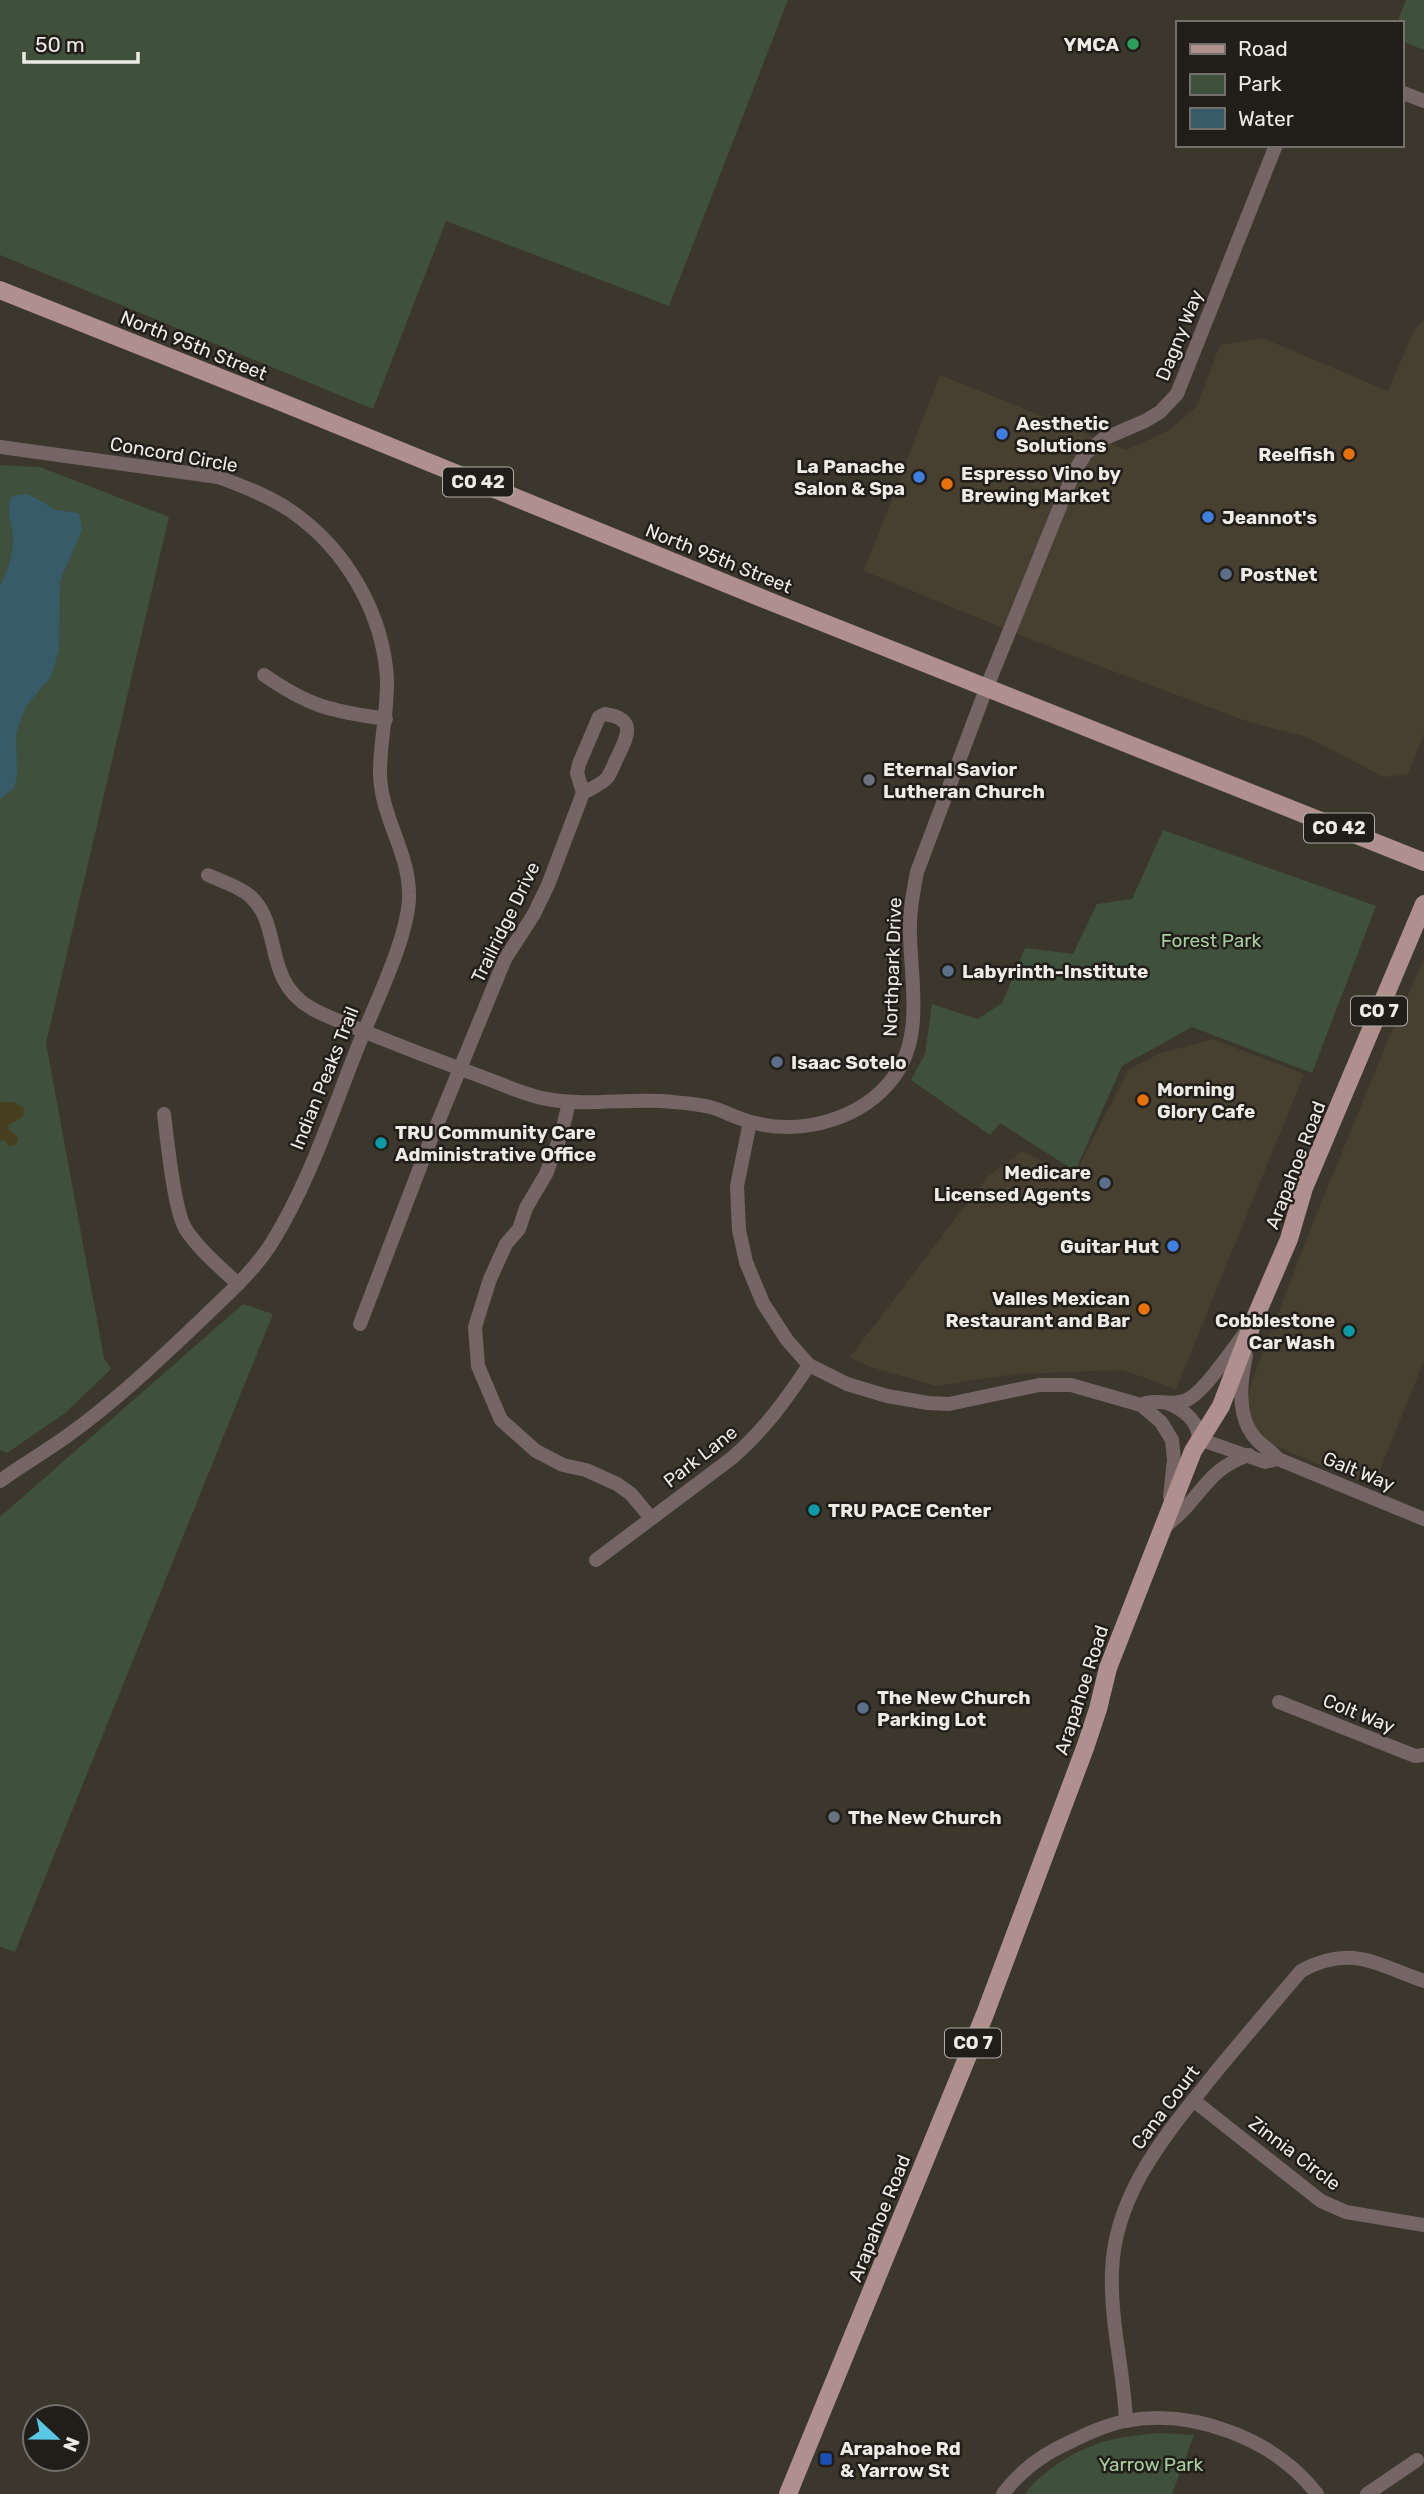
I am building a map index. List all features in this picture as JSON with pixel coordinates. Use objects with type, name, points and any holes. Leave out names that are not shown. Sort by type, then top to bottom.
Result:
[{"type":"main road","name":"North 95th Street","points":[[0,290],[986,689],[1424,862]]},
{"type":"main road","name":"Arapahoe Road","points":[[788,2494],[985,2014],[1086,1748],[1108,1668],[1162,1530],[1199,1439],[1221,1406],[1289,1239],[1304,1188],[1424,904]]},
{"type":"street","points":[[1403,93],[1424,101]]},
{"type":"street","name":"Dagny Way","points":[[986,689],[1074,472],[1086,453],[1102,439],[1160,412],[1177,394],[1275,147]]},
{"type":"street","name":"Concord Circle","points":[[0,447],[218,477],[248,488],[291,511],[325,539],[352,573]]},
{"type":"street","name":"Indian Peaks Trail","points":[[0,1481],[66,1437],[111,1402],[238,1284],[269,1248],[293,1206],[407,922],[409,892],[405,864],[384,806],[380,772],[387,680],[383,650],[372,612],[352,573]]},
{"type":"street","points":[[264,675],[307,702],[336,712],[386,719]]},
{"type":"street","name":"Northpark Drive","points":[[208,875],[245,892],[263,912],[278,970],[291,992],[310,1008],[364,1032],[545,1099],[670,1101],[710,1107],[750,1122],[789,1128],[821,1124],[841,1116],[877,1094],[892,1079],[904,1060],[912,1033],[910,933],[911,904],[917,872],[986,689]]},
{"type":"street","points":[[606,714],[615,715],[625,721],[628,728],[625,741],[607,779],[583,793],[578,773],[579,764],[599,717],[606,714]]},
{"type":"street","name":"Trailridge Drive","points":[[360,1324],[505,959],[534,914],[548,885],[583,793]]},
{"type":"street","points":[[569,1101],[562,1132],[546,1174],[519,1229],[506,1244],[490,1279],[475,1327],[478,1366],[501,1420],[536,1451],[564,1465],[586,1470],[617,1484],[631,1494],[651,1518]]},
{"type":"street","points":[[164,1114],[177,1201],[184,1226],[204,1251],[238,1284]]},
{"type":"street","points":[[750,1122],[737,1186],[739,1230],[746,1262],[763,1303],[787,1340],[809,1365],[860,1388],[928,1403],[949,1404],[1039,1385],[1072,1385],[1141,1405],[1169,1431],[1172,1440],[1174,1460],[1171,1494],[1162,1530]]},
{"type":"street","points":[[1141,1405],[1149,1401],[1182,1402],[1197,1394],[1252,1325]]},
{"type":"street","name":"Galt Way","points":[[1252,1325],[1244,1366],[1242,1396],[1244,1419],[1257,1441],[1269,1448],[1278,1459],[1424,1519]]},
{"type":"street","name":"Park Lane","points":[[596,1560],[750,1442],[783,1406],[809,1365]]},
{"type":"street","points":[[1168,1403],[1191,1418],[1199,1431],[1199,1439]]},
{"type":"street","name":"Galt Way","points":[[1199,1439],[1265,1462],[1278,1459]]},
{"type":"street","points":[[1162,1530],[1188,1505],[1214,1473],[1249,1455]]},
{"type":"street","name":"Colt Way","points":[[1279,1702],[1415,1756],[1424,1755]]},
{"type":"street","name":"Cana Court","points":[[1126,2421],[1111,2270],[1116,2238],[1129,2197],[1149,2158],[1193,2100],[1301,1971],[1320,1960],[1342,1956],[1363,1959],[1424,1981]]},
{"type":"street","name":"Zinnia Circle","points":[[1193,2100],[1321,2201],[1346,2212],[1424,2225]]},
{"type":"street","points":[[1003,2494],[1034,2463],[1098,2428],[1126,2421],[1177,2419],[1218,2428],[1247,2439],[1282,2460],[1317,2494]]},
{"type":"street","points":[[1367,2494],[1417,2460]]},
{"type":"shaded area","points":[[1424,318],[1424,733],[1408,774],[1384,777],[1307,737],[1249,722],[1062,652],[864,571],[940,375],[1126,450],[1166,432],[1196,408],[1220,345],[1262,338],[1388,391],[1414,331]]},
{"type":"shaded area","points":[[1424,959],[1424,1361],[1381,1467],[1379,1478],[1389,1493],[1265,1442],[1255,1433],[1247,1405],[1251,1384],[1313,1223]]},
{"type":"shaded area","points":[[1212,1039],[1304,1074],[1176,1389],[1123,1370],[1015,1374],[936,1386],[871,1367],[850,1357],[988,1176],[1023,1151],[1073,1178],[1129,1069],[1158,1054]]},
{"type":"green space","points":[[0,0],[788,0],[669,306],[446,221],[373,409],[0,255]]},
{"type":"green space","points":[[1406,0],[1424,0],[1424,50],[1403,42],[1403,21],[1398,21]]},
{"type":"green space","points":[[0,465],[40,467],[169,517],[46,1043],[104,1358],[111,1369],[65,1413],[7,1453],[0,1450]]},
{"type":"green space","name":"Forest Park","points":[[1163,830],[1376,906],[1312,1073],[1192,1027],[1122,1066],[1075,1171],[1000,1123],[990,1135],[911,1080],[925,1054],[932,1004],[978,1019],[1002,1003],[1025,948],[1073,954],[1097,904],[1132,899]]},
{"type":"green space","points":[[243,1304],[273,1314],[15,1952],[0,1947],[0,1517]]},
{"type":"green space","name":"Yarrow Park","points":[[1158,2433],[1194,2435],[1172,2494],[1025,2494],[1042,2475],[1089,2447],[1114,2439]]},
{"type":"sand","points":[[0,1102],[14,1102],[24,1108],[23,1117],[8,1125],[9,1131],[17,1135],[18,1140],[14,1146],[8,1146],[6,1141],[0,1140]]},
{"type":"water","points":[[28,494],[56,510],[79,513],[82,530],[60,581],[59,650],[51,677],[26,706],[16,733],[17,776],[14,788],[0,799],[0,586],[13,547],[9,514],[12,496]]},
{"type":"place","name":"YMCA","points":[[1133,44]]},
{"type":"place","name":"Aesthetic Solutions","points":[[1002,434]]},
{"type":"place","name":"Reelfish","points":[[1349,454]]},
{"type":"place","name":"La Panache Salon & Spa","points":[[919,477]]},
{"type":"place","name":"Espresso Vino by Brewing Market","points":[[947,484]]},
{"type":"place","name":"Jeannot's","points":[[1208,517]]},
{"type":"place","name":"PostNet","points":[[1226,574]]},
{"type":"place","name":"Eternal Savior Lutheran Church","points":[[869,780]]},
{"type":"place","name":"Labyrinth-Institute","points":[[948,971]]},
{"type":"place","name":"Isaac Sotelo","points":[[777,1062]]},
{"type":"place","name":"Morning Glory Cafe","points":[[1143,1100]]},
{"type":"place","name":"TRU Community Care Administrative Office","points":[[381,1143]]},
{"type":"place","name":"Medicare Licensed Agents","points":[[1105,1183]]},
{"type":"place","name":"Guitar Hut","points":[[1173,1246]]},
{"type":"place","name":"Valles Mexican Restaurant and Bar","points":[[1144,1309]]},
{"type":"place","name":"Cobblestone Car Wash","points":[[1349,1331]]},
{"type":"place","name":"TRU PACE Center","points":[[814,1510]]},
{"type":"place","name":"The New Church Parking Lot","points":[[863,1708]]},
{"type":"place","name":"The New Church","points":[[834,1817]]},
{"type":"place","name":"Arapahoe Rd & Yarrow St","points":[[826,2459]]}]
